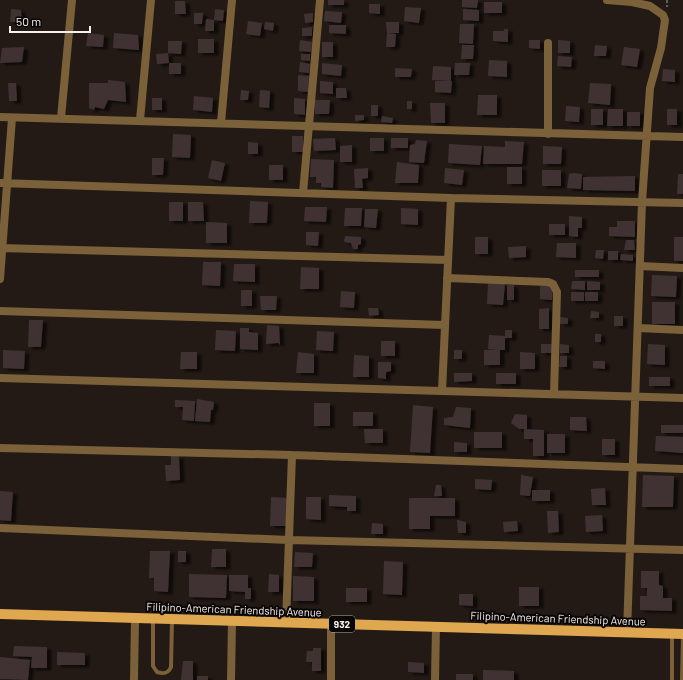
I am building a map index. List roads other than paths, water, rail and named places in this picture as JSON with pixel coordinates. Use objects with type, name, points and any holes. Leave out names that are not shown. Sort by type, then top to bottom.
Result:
[{"type":"main road","name":"Filipino-American Friendship Avenue","points":[[0,614],[672,633],[683,635]]},
{"type":"street","points":[[61,118],[72,0]]},
{"type":"street","points":[[140,120],[151,0]]},
{"type":"street","points":[[221,123],[232,0]]},
{"type":"street","points":[[303,193],[320,0]]},
{"type":"street","points":[[607,0],[632,2],[650,6],[662,15],[665,20],[662,48],[650,88],[642,202],[627,632]]},
{"type":"street","points":[[548,43],[548,134]]},
{"type":"street","points":[[0,117],[683,137]]},
{"type":"street","points":[[0,278],[4,183],[12,118]]},
{"type":"street","points":[[4,183],[451,198],[683,203]]},
{"type":"street","points":[[442,391],[451,198]]},
{"type":"street","points":[[2,248],[448,260]]},
{"type":"street","points":[[640,266],[683,268]]},
{"type":"street","points":[[447,278],[548,282],[553,284],[557,292],[554,394]]},
{"type":"street","points":[[0,311],[445,325]]},
{"type":"street","points":[[638,328],[683,330]]},
{"type":"street","points":[[0,378],[683,398]]},
{"type":"street","points":[[0,448],[292,455],[683,469]]},
{"type":"street","points":[[286,622],[292,455]]},
{"type":"street","points":[[0,528],[289,540],[683,550]]},
{"type":"street","points":[[134,680],[135,618]]},
{"type":"street","points":[[231,680],[232,621]]},
{"type":"street","points":[[331,623],[331,680]]},
{"type":"street","points":[[435,680],[436,626]]},
{"type":"lane","points":[[153,619],[153,666],[156,672],[164,673],[170,670],[171,667],[172,619]]},
{"type":"lane","points":[[672,633],[672,680]]},
{"type":"lane","points":[[682,680],[683,635]]}]
